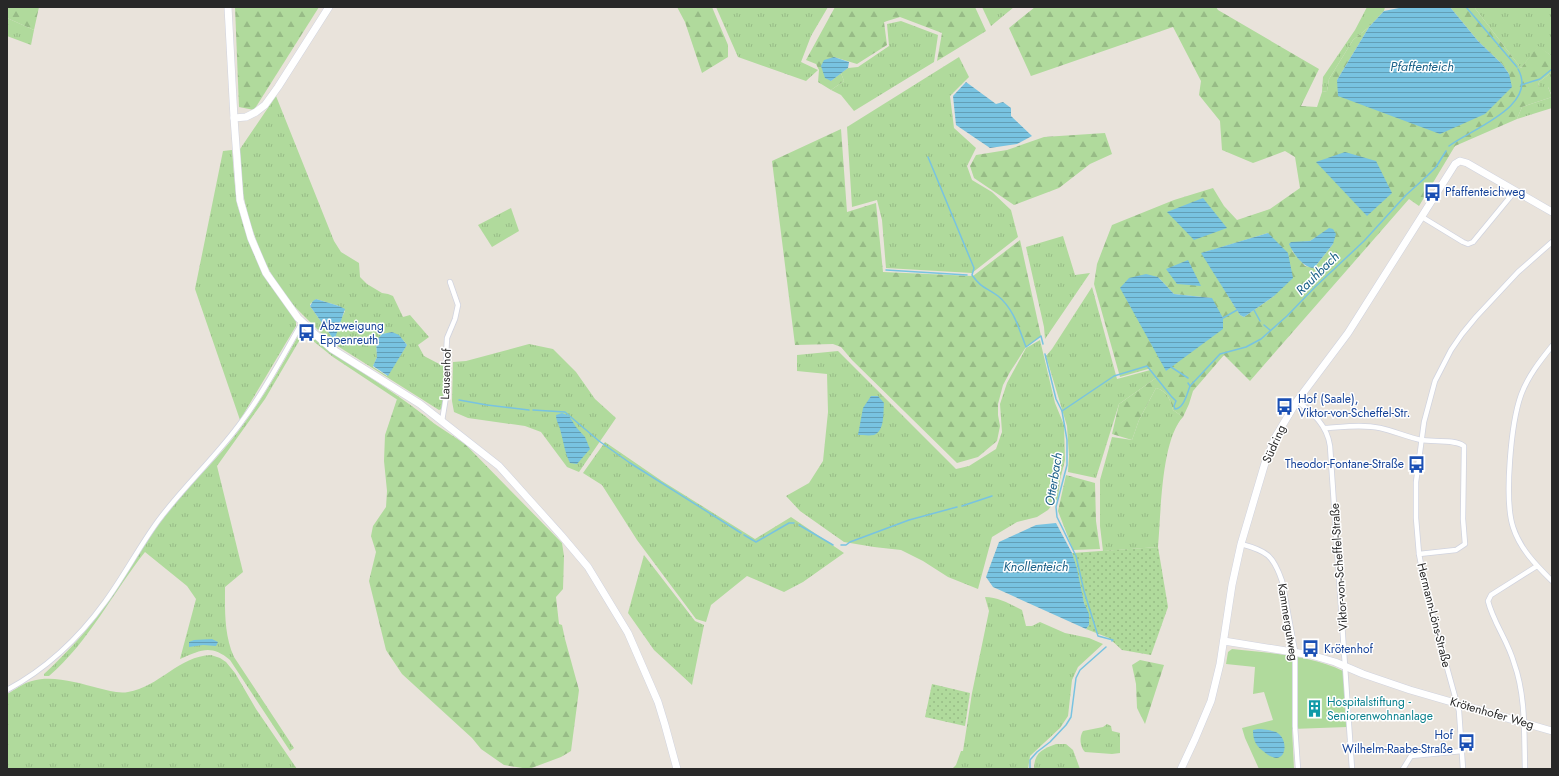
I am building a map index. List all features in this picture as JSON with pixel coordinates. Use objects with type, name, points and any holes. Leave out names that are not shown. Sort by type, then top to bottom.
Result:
[{"type":"street","points":[[228,7],[239,194],[246,223],[266,273],[302,323],[332,349],[396,388],[442,421],[499,466],[539,509],[588,567],[628,633],[658,702],[677,769]]},
{"type":"street","points":[[234,118],[246,117],[265,105],[278,88],[329,7]]},
{"type":"street","name":"Südring","points":[[1181,769],[1210,701],[1220,664],[1232,585],[1241,544],[1265,462],[1276,436],[1297,401],[1348,333],[1455,164],[1460,161],[1467,163],[1515,192]]},
{"type":"street","points":[[1422,217],[1468,244],[1473,242],[1515,192],[1552,212]]},
{"type":"street","name":"Hermann-Löns-Straße","points":[[1463,769],[1457,704],[1427,595],[1419,554],[1416,499],[1421,440],[1429,399],[1451,350],[1476,317],[1518,272],[1552,242]]},
{"type":"street","name":"Lausenhof","points":[[442,421],[448,385],[446,357],[448,338],[458,305],[450,282]]},
{"type":"street","points":[[7,690],[32,676],[52,660],[72,642],[105,602],[157,522],[243,421],[302,323]]},
{"type":"street","points":[[1552,346],[1539,362],[1521,394],[1516,411],[1512,442],[1509,501],[1513,527],[1523,550],[1536,566],[1552,581]]},
{"type":"street","name":"Viktor-von-Scheffel-Straße","points":[[1297,401],[1315,416],[1325,428],[1329,438],[1352,769]]},
{"type":"street","points":[[1325,428],[1352,426],[1374,427],[1394,431],[1421,440],[1455,443],[1464,446],[1464,545],[1456,550],[1419,554]]},
{"type":"street","name":"Kammergutweg","points":[[1241,544],[1259,549],[1266,553],[1279,572],[1282,581],[1295,651],[1295,726],[1298,769]]},
{"type":"street","points":[[1525,769],[1520,688],[1515,664],[1488,601],[1491,595],[1536,566]]},
{"type":"street","name":"Krötenhofer Weg","points":[[1224,641],[1295,651],[1335,662],[1363,674],[1457,704],[1552,731]]},
{"type":"street","points":[[1404,769],[1411,756],[1462,751]]},
{"type":"green space","points":[[7,7],[39,7],[34,30],[7,18]]},
{"type":"green space","points":[[235,7],[319,7],[254,110],[239,107]]},
{"type":"green space","points":[[677,7],[712,7],[728,45],[728,57],[702,73],[685,22]]},
{"type":"green space","points":[[716,7],[828,7],[811,36],[801,62],[818,70],[806,81],[738,57]]},
{"type":"green space","points":[[835,7],[975,7],[986,31],[937,61],[942,33],[900,17],[884,22],[887,45],[857,64],[834,57],[831,81],[841,73],[844,81],[831,90],[818,82],[819,70],[816,64],[806,60]]},
{"type":"green space","points":[[982,7],[1014,7],[991,26]]},
{"type":"green space","points":[[1035,7],[1216,7],[1218,10],[1319,69],[1301,106],[1317,107],[1322,92],[1327,91],[1329,79],[1353,40],[1369,27],[1337,80],[1509,74],[1502,64],[1478,41],[1450,7],[1474,7],[1521,68],[1538,46],[1552,56],[1552,72],[1539,82],[1538,87],[1548,87],[1552,97],[1522,107],[1517,119],[1455,146],[1419,206],[1409,199],[1250,381],[1224,355],[1193,391],[1183,417],[1173,410],[1165,393],[1156,388],[1139,420],[1132,440],[1112,434],[1119,404],[1156,378],[1153,370],[1148,369],[1120,377],[1094,284],[1097,264],[1112,225],[1174,200],[1213,188],[1224,206],[1237,220],[1270,209],[1300,188],[1295,157],[1285,151],[1253,163],[1222,150],[1220,121],[1199,95],[1201,81],[1173,27],[1031,76],[1009,28]],"holes":[[[1268,233],[1274,296],[1244,317],[1240,315],[1202,253]],[[1316,237],[1333,244],[1314,268],[1305,266],[1292,251],[1303,242],[1310,241]],[[1158,277],[1174,294],[1212,298],[1166,371]]]},
{"type":"green space","points":[[1367,7],[1385,7],[1384,11],[1369,27],[1353,40],[1329,79],[1327,91],[1322,92],[1323,77],[1355,30]]},
{"type":"green space","points":[[1474,7],[1552,7],[1552,56],[1538,47],[1521,68]]},
{"type":"green space","points":[[7,18],[34,30],[31,45],[7,36]]},
{"type":"green space","points":[[901,21],[938,35],[934,62],[854,111],[841,95],[831,90],[844,81],[841,73],[848,68],[858,67],[889,46],[887,24]]},
{"type":"green space","points":[[959,57],[969,77],[950,96],[954,128],[976,148],[967,166],[972,180],[992,192],[1011,210],[1018,237],[972,273],[886,268],[882,220],[877,200],[852,207],[847,127]]},
{"type":"green space","points":[[1552,72],[1552,96],[1548,87],[1538,88],[1539,82]]},
{"type":"green space","points":[[276,96],[334,241],[341,252],[359,263],[360,277],[367,284],[382,293],[393,296],[403,317],[410,315],[429,337],[418,345],[424,356],[445,367],[445,391],[442,409],[439,410],[328,340],[291,303],[277,284],[263,259],[249,220],[241,185],[240,149]],"holes":[[[316,299],[339,306],[345,311],[332,337],[310,306],[310,304]],[[392,332],[407,345],[387,376],[373,366],[377,357],[376,341],[382,334]]]},
{"type":"green space","points":[[1552,97],[1552,108],[1517,119],[1522,107]]},
{"type":"green space","points":[[841,129],[847,212],[876,203],[883,272],[973,276],[1020,240],[1041,336],[1026,347],[1003,385],[998,404],[1000,426],[997,441],[978,457],[957,463],[852,360],[841,347],[833,344],[795,345],[772,161]]},
{"type":"green space","points":[[1105,133],[1112,154],[1090,164],[1059,188],[1014,205],[974,178],[970,166],[976,155],[1007,150],[1044,137]]},
{"type":"green space","points":[[232,150],[237,204],[250,245],[265,278],[296,320],[296,326],[240,420],[195,289],[223,151]]},
{"type":"green space","points":[[511,208],[519,231],[492,247],[478,225]]},
{"type":"green space","points":[[1063,236],[1075,275],[1090,273],[1045,339],[1044,327],[1026,247]]},
{"type":"green space","points":[[1092,287],[1117,379],[1154,369],[1156,378],[1119,404],[1096,478],[1068,472],[1069,456],[1067,426],[1046,356]]},
{"type":"green space","points":[[302,333],[314,338],[333,353],[412,406],[437,426],[333,357],[307,336],[302,336],[265,399],[217,466],[243,572],[225,587],[228,640],[234,657],[294,748],[290,751],[230,660],[211,650],[200,651],[180,659],[196,599],[187,586],[145,552],[133,567],[89,632],[76,648],[49,676],[44,676],[44,674],[62,657],[94,621],[148,540],[170,510],[240,430],[266,392],[297,338]]},
{"type":"green space","points":[[1040,340],[1055,403],[1064,425],[1065,460],[1060,480],[1058,498],[1048,510],[1037,517],[1017,522],[992,537],[978,589],[948,577],[923,561],[901,550],[844,542],[800,511],[786,496],[809,483],[823,461],[828,412],[827,374],[797,371],[797,355],[838,351],[956,469],[969,466],[996,449],[1002,432],[1000,404],[1007,383],[1026,348]]},
{"type":"green space","points":[[529,344],[553,349],[576,372],[595,399],[616,418],[579,472],[567,467],[541,432],[525,426],[468,418],[454,412],[452,401],[453,362],[466,361]]},
{"type":"green space","points":[[1156,388],[1165,393],[1173,410],[1183,417],[1170,442],[1166,460],[1161,497],[1158,547],[1103,551],[1100,526],[1100,480],[1112,437],[1132,440],[1139,420]]},
{"type":"green space","points":[[397,399],[465,444],[562,543],[564,556],[563,589],[556,597],[559,624],[562,625],[579,690],[571,751],[561,757],[529,769],[504,765],[481,749],[472,738],[402,674],[386,650],[369,581],[376,552],[371,536],[373,526],[386,507],[387,491],[384,461],[385,435]]},
{"type":"green space","points":[[605,442],[662,481],[755,539],[791,517],[844,553],[803,582],[784,592],[747,576],[711,605],[706,622],[696,619],[637,540],[602,485],[583,473]]},
{"type":"green space","points":[[1066,475],[1095,483],[1096,521],[1100,549],[1073,550],[1058,511]]},
{"type":"green space","points":[[1158,547],[1168,607],[1151,655],[1122,650],[1109,638],[1086,629],[1089,625],[1088,616],[1072,553]]},
{"type":"green space","points":[[644,555],[695,621],[704,625],[692,685],[654,650],[628,613]]},
{"type":"green space","points":[[985,597],[990,597],[1008,603],[1022,610],[1026,626],[1032,626],[1040,622],[1065,633],[1089,638],[1103,644],[1078,667],[1072,680],[1068,716],[1060,728],[1030,756],[1028,769],[952,769],[956,765],[961,751],[963,751],[972,693],[989,611]]},
{"type":"green space","points":[[1232,649],[1303,658],[1317,661],[1343,671],[1347,727],[1292,729],[1294,769],[1259,769],[1242,728],[1273,720],[1264,692],[1253,694],[1255,667],[1226,664],[1228,652]]},
{"type":"green space","points":[[211,655],[226,662],[235,673],[256,709],[297,769],[7,769],[7,694],[22,685],[40,679],[57,679],[113,692],[128,692],[150,684],[189,660]]},
{"type":"green space","points":[[1140,660],[1164,665],[1145,724],[1137,708],[1136,684],[1132,665]]},
{"type":"green space","points":[[932,684],[970,693],[965,726],[925,717]]},
{"type":"green space","points":[[1107,724],[1111,726],[1112,731],[1120,733],[1120,753],[1112,754],[1085,752],[1081,742],[1083,731],[1103,727]]},
{"type":"green space","points":[[1056,744],[1066,744],[1073,750],[1080,769],[1034,769],[1037,755],[1043,750]]},
{"type":"water","name":"Pfaffenteich","points":[[1404,7],[1450,7],[1478,41],[1502,64],[1509,74],[1512,87],[1485,114],[1440,134],[1338,96],[1337,80],[1369,27],[1384,11]]},
{"type":"water","points":[[834,57],[849,62],[848,68],[831,81],[825,78],[821,66],[824,60]]},
{"type":"water","points":[[966,82],[996,104],[1003,102],[1011,108],[1011,116],[1032,136],[1017,144],[990,148],[956,125],[953,96]]},
{"type":"water","points":[[1345,152],[1376,161],[1392,193],[1367,216],[1316,162]]},
{"type":"water","points":[[1203,198],[1227,228],[1194,240],[1167,212]]},
{"type":"water","points":[[1329,228],[1333,229],[1336,234],[1333,244],[1314,268],[1306,266],[1296,256],[1289,244],[1291,242],[1310,241]]},
{"type":"water","points":[[1268,233],[1288,253],[1293,278],[1274,296],[1244,317],[1240,315],[1201,253]]},
{"type":"water","points":[[1188,260],[1201,286],[1177,284],[1166,269]]},
{"type":"water","points":[[1146,274],[1158,277],[1174,294],[1212,298],[1223,318],[1223,329],[1166,371],[1120,288],[1129,278]]},
{"type":"water","points":[[316,299],[345,309],[335,338],[332,337],[310,306]]},
{"type":"water","points":[[392,332],[399,335],[407,345],[388,376],[373,366],[377,357],[376,341],[382,334]]},
{"type":"water","points":[[871,396],[878,396],[884,403],[882,425],[878,433],[874,435],[858,435],[863,408]]},
{"type":"water","points":[[562,413],[569,416],[585,437],[590,449],[577,464],[570,463],[557,422],[556,415]]},
{"type":"water","name":"Knollenteich","points":[[1056,523],[1072,553],[1077,569],[1084,603],[1089,614],[1089,625],[1086,629],[993,587],[986,577],[999,542],[1036,525]]},
{"type":"water","points":[[212,639],[218,642],[216,646],[203,645],[189,647],[189,642],[194,640]]},
{"type":"water","points":[[1258,729],[1274,731],[1281,736],[1285,747],[1281,756],[1277,758],[1271,756],[1256,744],[1253,730]]},
{"type":"waterway","points":[[1466,7],[1517,67]]},
{"type":"waterway","points":[[1449,146],[1500,115],[1511,105],[1519,94],[1522,82],[1518,69]]},
{"type":"waterway","name":"Rauhbach","points":[[1521,85],[1540,79],[1552,69]]},
{"type":"waterway","name":"Rauhbach","points":[[1188,383],[1190,386],[1220,354],[1246,347],[1261,339],[1287,316],[1315,287],[1364,241],[1406,195],[1436,167],[1446,151]]},
{"type":"waterway","points":[[928,157],[974,268],[972,275],[979,283],[1004,301],[1012,313],[1026,347],[1041,336],[1043,344]]},
{"type":"waterway","points":[[886,270],[967,275]]},
{"type":"waterway","points":[[1223,318],[1237,310]]},
{"type":"waterway","points":[[1254,310],[1260,321]]},
{"type":"waterway","points":[[1264,325],[1270,330]]},
{"type":"waterway","points":[[1045,354],[1056,399],[1062,411]]},
{"type":"waterway","name":"Otterbach","points":[[1112,641],[1113,640],[1098,636],[1084,591],[1076,556],[1057,517],[1056,507],[1067,465],[1067,440],[1062,411],[1114,376],[1147,366],[1176,401],[1174,406],[1175,409],[1183,403],[1190,386]]},
{"type":"waterway","name":"Rauhbach","points":[[1171,367],[1188,378]]},
{"type":"waterway","points":[[459,400],[529,410]]},
{"type":"waterway","points":[[533,410],[565,412],[599,441],[630,463],[741,533]]},
{"type":"waterway","points":[[962,506],[992,496]]},
{"type":"waterway","points":[[841,545],[846,545],[850,542],[909,520],[957,507]]},
{"type":"waterway","points":[[744,535],[756,542],[789,523],[794,523]]},
{"type":"waterway","points":[[799,525],[833,545]]},
{"type":"waterway","name":"Otterbach","points":[[1030,769],[1030,760],[1037,752],[1050,742],[1066,725],[1071,717],[1076,678],[1080,670],[1106,647]]},
{"type":"place","name":"Pfaffenteichweg","points":[[1432,192]]},
{"type":"place","name":"Abzweigung Eppenreuth","points":[[307,333]]},
{"type":"place","name":"Hof (Saale), Viktor-von-Scheffel-Str.","points":[[1285,406]]},
{"type":"place","name":"Theodor-Fontane-Straße","points":[[1417,464]]},
{"type":"place","name":"Krötenhof","points":[[1311,649]]},
{"type":"place","name":"Hospitalstiftung - Seniorenwohnanlage","points":[[1314,709]]},
{"type":"place","name":"Hof Wilhelm-Raabe-Straße","points":[[1466,742]]}]
